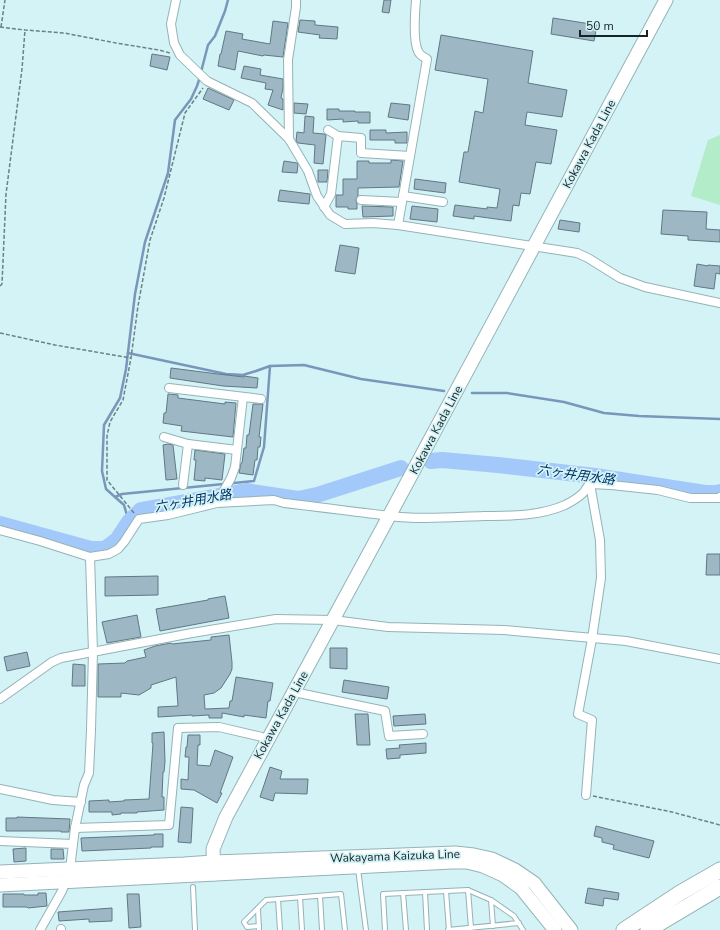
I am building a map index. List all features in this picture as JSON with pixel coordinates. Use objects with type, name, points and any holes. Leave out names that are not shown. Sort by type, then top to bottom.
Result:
[{"type":"highway","points":[[624,930],[680,893],[720,870]]},
{"type":"highway","points":[[648,930],[720,887]]},
{"type":"main road","name":"Kokawa Kada Line","points":[[214,868],[213,849],[226,817],[390,516],[666,0]]},
{"type":"main road","name":"Wakayama Kaizuka Line","points":[[357,862],[455,853],[492,859],[515,870],[534,883],[571,930]]},
{"type":"main road","name":"Wakayama Kaizuka Line","points":[[214,868],[357,862],[467,862],[483,866],[503,875],[521,888],[555,930]]},
{"type":"main road","points":[[0,872],[184,864],[214,868]]},
{"type":"main road","points":[[0,885],[66,882],[214,868]]},
{"type":"street","points":[[176,0],[171,24],[174,43],[180,55],[206,81],[252,103],[289,139],[308,171],[317,196],[330,215],[345,224],[373,223],[398,225],[577,253],[588,258],[620,278],[645,287],[720,303]]},
{"type":"street","points":[[289,139],[288,60],[296,0]]},
{"type":"street","points":[[398,225],[427,59],[418,53],[416,45],[416,0]]},
{"type":"street","points":[[328,130],[338,136],[361,138],[361,153],[410,156]]},
{"type":"street","points":[[324,206],[331,194],[338,136]]},
{"type":"street","points":[[361,200],[403,199],[443,202]]},
{"type":"street","points":[[169,388],[261,399]]},
{"type":"street","points":[[217,503],[235,468],[243,397]]},
{"type":"street","points":[[164,437],[188,444],[237,450]]},
{"type":"street","points":[[183,485],[188,444]]},
{"type":"street","points":[[0,530],[90,557],[109,554],[118,549],[139,520],[168,515],[217,503],[274,500],[284,503],[390,516],[514,516],[555,509],[570,502],[583,493],[590,484]]},
{"type":"street","points":[[590,484],[658,490],[690,498],[720,497]]},
{"type":"street","points":[[586,795],[592,720],[578,714],[592,639],[601,578],[600,540],[590,484]]},
{"type":"street","points":[[40,930],[66,882],[70,869],[75,828],[84,785],[89,773],[92,652],[90,557]]},
{"type":"street","points":[[0,699],[52,662],[61,658],[192,633],[276,619],[333,620],[388,627],[504,630],[626,642],[720,659]]},
{"type":"street","points":[[294,692],[385,712],[389,736],[423,734]]},
{"type":"street","points":[[75,828],[168,825],[178,728],[219,727],[269,738]]},
{"type":"street","points":[[0,789],[53,800],[81,802]]},
{"type":"street","points":[[0,841],[73,844]]},
{"type":"lane","points":[[357,862],[366,930]]},
{"type":"lane","points":[[193,886],[195,930]]},
{"type":"lane","points":[[468,890],[471,928]]},
{"type":"lane","points":[[385,930],[382,894],[468,890],[491,900],[514,916],[523,930]]},
{"type":"lane","points":[[446,891],[448,930],[519,923]]},
{"type":"lane","points":[[425,892],[427,930]]},
{"type":"lane","points":[[403,893],[406,930]]},
{"type":"lane","points":[[258,909],[259,928],[246,926],[244,922],[266,900],[341,894],[344,930]]},
{"type":"lane","points":[[320,896],[322,930]]},
{"type":"lane","points":[[300,897],[302,930]]},
{"type":"lane","points":[[278,899],[280,930]]},
{"type":"lane","points":[[491,900],[493,926]]},
{"type":"path","points":[[5,0],[1,27],[64,33],[180,55]]},
{"type":"path","points":[[0,286],[2,284],[6,194],[22,69],[25,30]]},
{"type":"path","points":[[139,520],[107,480],[107,436],[110,422],[123,400],[150,240],[164,198],[185,113],[206,81]]},
{"type":"path","points":[[0,333],[55,345],[131,358]]},
{"type":"path","points":[[586,795],[672,812],[720,825]]},
{"type":"green space","points":[[720,135],[720,205],[691,196],[708,140]]},
{"type":"building","points":[[384,0],[391,0],[389,13],[382,12]]},
{"type":"building","points":[[553,18],[597,25],[594,41],[551,34]]},
{"type":"building","points":[[300,20],[315,21],[315,25],[338,27],[337,39],[319,38],[320,35],[298,32]]},
{"type":"building","points":[[273,21],[288,23],[283,57],[263,56],[238,51],[235,70],[218,66],[226,31],[243,34],[242,39],[270,44]]},
{"type":"building","points":[[441,35],[533,51],[528,83],[567,90],[562,117],[527,112],[525,125],[557,130],[551,164],[536,162],[530,194],[521,193],[519,206],[513,205],[511,221],[474,216],[474,219],[453,216],[455,205],[487,209],[487,207],[497,208],[500,189],[459,182],[464,152],[468,152],[475,111],[483,113],[488,79],[435,70]]},
{"type":"building","points":[[152,54],[170,57],[167,70],[150,66]]},
{"type":"building","points":[[244,66],[261,69],[260,75],[283,79],[281,98],[283,99],[283,110],[268,105],[273,90],[265,89],[266,83],[241,78]]},
{"type":"building","points":[[208,88],[234,100],[229,110],[203,99]]},
{"type":"building","points":[[294,103],[308,104],[306,114],[294,113]]},
{"type":"building","points":[[391,103],[410,105],[408,120],[388,117]]},
{"type":"building","points":[[327,109],[370,112],[370,123],[358,123],[358,121],[343,122],[343,119],[327,120]]},
{"type":"building","points":[[305,116],[314,117],[313,133],[326,135],[323,164],[314,163],[315,145],[298,143],[296,141],[297,132],[304,133]]},
{"type":"building","points":[[370,130],[386,130],[386,133],[407,132],[407,143],[395,143],[395,140],[370,140]]},
{"type":"building","points":[[391,160],[403,161],[399,187],[358,188],[358,196],[356,200],[357,209],[336,207],[336,195],[343,195],[343,179],[357,179],[357,161],[369,161],[369,163],[391,163]]},
{"type":"building","points":[[284,161],[297,163],[297,173],[282,172]]},
{"type":"building","points":[[318,170],[328,170],[327,182],[318,182]]},
{"type":"building","points":[[415,179],[446,183],[445,193],[414,189]]},
{"type":"building","points":[[280,190],[310,194],[309,204],[278,201]]},
{"type":"building","points":[[362,206],[393,207],[393,216],[363,217]]},
{"type":"building","points":[[412,206],[438,209],[437,222],[410,219]]},
{"type":"building","points":[[663,210],[707,212],[706,229],[720,230],[720,242],[688,240],[688,236],[661,234]]},
{"type":"building","points":[[560,220],[580,223],[579,232],[558,229]]},
{"type":"building","points":[[340,245],[359,248],[355,274],[335,271]]},
{"type":"building","points":[[697,264],[720,266],[720,274],[716,273],[714,289],[694,286]]},
{"type":"building","points":[[171,368],[258,378],[257,388],[223,386],[170,378]]},
{"type":"building","points":[[168,394],[178,395],[178,398],[225,404],[225,402],[236,403],[233,437],[181,431],[182,426],[163,423],[164,413],[166,413]]},
{"type":"building","points":[[253,404],[263,404],[259,437],[261,437],[260,447],[258,447],[257,460],[255,460],[253,475],[239,473],[244,448],[246,448],[247,435],[249,435]]},
{"type":"building","points":[[163,445],[173,445],[177,479],[166,480]]},
{"type":"building","points":[[195,450],[225,454],[222,480],[205,478],[205,481],[194,480],[196,460],[194,460]]},
{"type":"building","points":[[707,554],[720,554],[720,575],[706,575]]},
{"type":"building","points":[[158,576],[158,595],[105,596],[105,577]]},
{"type":"building","points":[[225,596],[229,618],[160,631],[156,609]]},
{"type":"building","points":[[137,615],[141,637],[107,643],[102,622]]},
{"type":"building","points":[[229,635],[232,669],[221,688],[214,693],[204,695],[205,709],[229,708],[230,701],[232,701],[236,677],[273,683],[270,701],[268,701],[266,718],[244,715],[244,717],[222,713],[222,718],[209,718],[209,715],[158,717],[158,707],[178,706],[176,677],[151,685],[151,688],[139,695],[121,693],[121,697],[98,697],[98,664],[125,663],[127,661],[146,657],[144,650],[155,646],[171,643],[211,640],[211,637]]},
{"type":"building","points":[[330,648],[347,648],[347,669],[330,668]]},
{"type":"building","points":[[27,652],[30,666],[7,671],[4,657]]},
{"type":"building","points":[[73,664],[85,665],[85,686],[72,686]]},
{"type":"building","points":[[344,680],[389,687],[387,699],[342,692]]},
{"type":"building","points":[[355,714],[368,714],[370,745],[357,745]]},
{"type":"building","points":[[425,714],[426,724],[394,726],[393,716]]},
{"type":"building","points":[[164,732],[165,762],[162,797],[164,797],[164,810],[112,815],[112,812],[89,812],[89,801],[109,800],[109,802],[149,799],[153,743],[152,733]]},
{"type":"building","points":[[188,735],[200,735],[197,765],[210,766],[215,750],[233,757],[220,793],[222,793],[217,803],[194,790],[181,789],[181,779],[188,780],[189,757],[185,757]]},
{"type":"building","points":[[426,743],[426,753],[400,755],[400,758],[387,759],[386,749],[400,748],[399,745]]},
{"type":"building","points":[[270,767],[282,771],[280,779],[308,779],[307,794],[275,793],[273,801],[260,797]]},
{"type":"building","points":[[181,807],[193,808],[191,843],[178,842]]},
{"type":"building","points":[[6,818],[70,819],[69,832],[6,831]]},
{"type":"building","points":[[596,826],[654,841],[649,858],[613,849],[614,845],[602,842],[602,838],[594,836]]},
{"type":"building","points":[[163,834],[163,847],[82,851],[81,838]]},
{"type":"building","points":[[26,848],[26,861],[14,862],[13,849]]},
{"type":"building","points":[[51,849],[63,849],[64,859],[51,859]]},
{"type":"building","points":[[588,888],[619,893],[618,900],[604,898],[603,906],[585,903]]},
{"type":"building","points":[[38,893],[46,893],[47,906],[28,908],[3,907],[3,894],[38,895]]},
{"type":"building","points":[[127,894],[139,894],[141,927],[129,928]]},
{"type":"building","points":[[112,908],[112,921],[89,922],[89,919],[59,921],[58,912]]},
{"type":"waterway","points":[[201,72],[208,45],[215,36],[228,0]]},
{"type":"waterway","points":[[129,522],[124,505],[106,489],[102,471],[104,425],[120,398],[126,369],[135,294],[145,242],[168,173],[175,120],[191,99],[200,77]]},
{"type":"waterway","points":[[128,353],[226,374],[243,375],[270,366],[304,365],[361,379],[444,391]]},
{"type":"waterway","points":[[115,497],[122,494],[254,481],[264,447],[270,366]]},
{"type":"waterway","points":[[472,393],[507,393],[564,402],[604,413],[720,419]]},
{"type":"waterway","name":"六ヶ井用水路","points":[[431,461],[442,460],[498,465],[595,476],[705,493],[720,492]]},
{"type":"waterway","name":"六ヶ井用水路","points":[[0,524],[91,549],[105,549],[117,540],[129,522],[141,510],[246,491],[298,499],[317,495],[401,468]]}]
